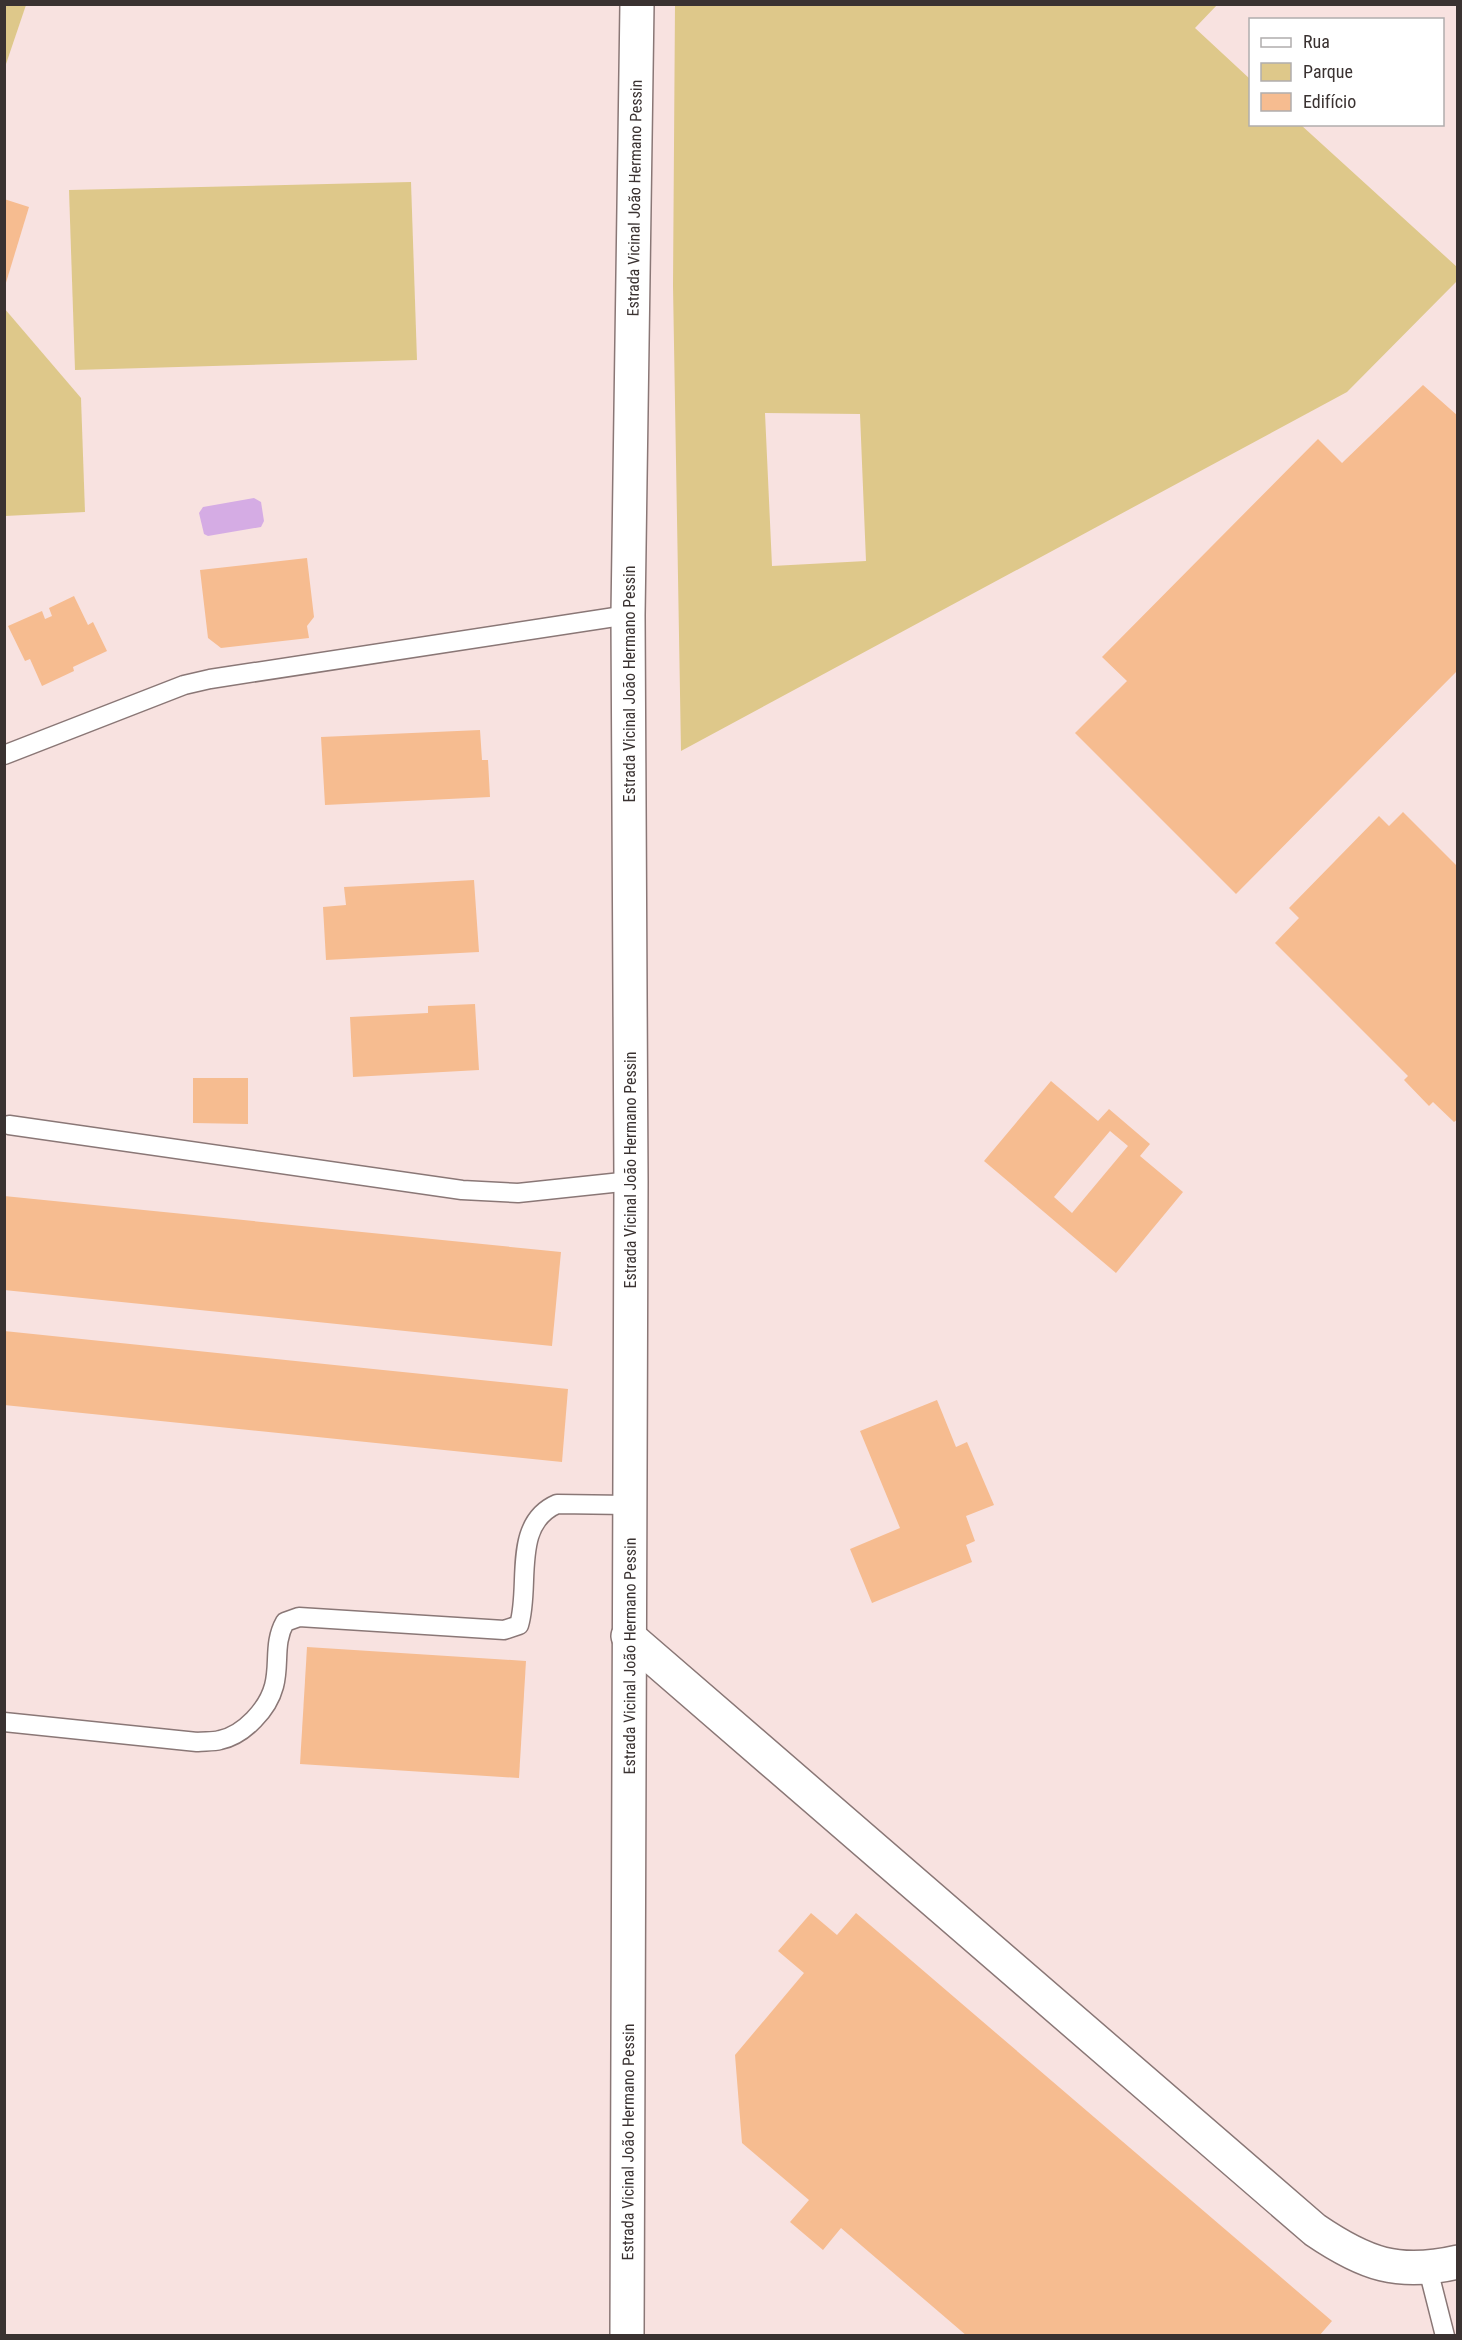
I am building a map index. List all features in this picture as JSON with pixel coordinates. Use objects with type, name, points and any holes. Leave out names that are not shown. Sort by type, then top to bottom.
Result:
[{"type":"main road","name":"Estrada Vicinal João Hermano Pessin","points":[[627,2336],[628,1505],[631,1181],[628,615],[637,4]]},
{"type":"main road","points":[[628,1636],[1315,2230],[1350,2254],[1390,2266],[1443,2265]]},
{"type":"lane","points":[[4,755],[184,685],[210,679],[628,615]]},
{"type":"lane","points":[[9,1125],[462,1190],[518,1193],[631,1181]]},
{"type":"lane","points":[[4,1722],[196,1742],[221,1740],[252,1721],[264,1706],[274,1686],[278,1635],[285,1622],[299,1617],[504,1630],[519,1625],[524,1611],[527,1542],[532,1526],[546,1509],[556,1504],[628,1505]]},
{"type":"lane","points":[[1443,2265],[1445,2336]]},
{"type":"green space","points":[[4,5],[26,5],[5,67]]},
{"type":"green space","points":[[675,5],[1217,5],[1195,28],[1249,78],[1249,126],[1302,126],[1457,267],[1457,281],[1347,392],[681,751],[673,286]],"holes":[[[765,413],[860,414],[866,561],[772,566]]]},
{"type":"green space","points":[[411,182],[417,360],[75,370],[69,190]]},
{"type":"green space","points":[[4,308],[81,398],[85,512],[5,516]]},
{"type":"shaded area","points":[[254,498],[261,502],[264,521],[261,527],[208,536],[204,534],[199,513],[203,507]]},
{"type":"building","points":[[4,199],[29,207],[5,286],[4,286]]},
{"type":"building","points":[[1423,385],[1458,416],[1458,670],[1236,894],[1075,733],[1127,681],[1102,657],[1318,439],[1342,463]]},
{"type":"building","points":[[307,558],[314,617],[307,626],[309,638],[221,648],[208,638],[200,570]]},
{"type":"building","points":[[74,596],[88,625],[93,622],[107,651],[73,667],[74,671],[42,686],[30,659],[25,661],[8,626],[42,611],[45,619],[52,616],[49,608]]},
{"type":"building","points":[[480,730],[482,760],[488,760],[490,797],[325,805],[321,737]]},
{"type":"building","points":[[1403,812],[1458,867],[1458,1119],[1454,1122],[1433,1102],[1429,1106],[1404,1080],[1408,1076],[1275,943],[1299,918],[1289,908],[1379,816],[1389,826]]},
{"type":"building","points":[[474,880],[479,952],[326,960],[323,907],[346,905],[344,887]]},
{"type":"building","points":[[475,1004],[479,1070],[353,1077],[350,1017],[428,1013],[428,1006]]},
{"type":"building","points":[[193,1078],[248,1078],[248,1124],[193,1123]]},
{"type":"building","points":[[1051,1081],[1098,1121],[1109,1109],[1150,1144],[1140,1156],[1183,1192],[1116,1273],[984,1161]],"holes":[[[1110,1131],[1128,1146],[1072,1213],[1054,1197]]]},
{"type":"building","points":[[4,1196],[561,1252],[552,1346],[4,1290]]},
{"type":"building","points":[[4,1331],[568,1389],[562,1462],[4,1405]]},
{"type":"building","points":[[937,1400],[956,1447],[967,1442],[994,1505],[966,1516],[975,1541],[966,1545],[972,1562],[872,1603],[850,1549],[900,1528],[860,1431]]},
{"type":"building","points":[[307,1647],[526,1661],[519,1778],[300,1764]]},
{"type":"building","points":[[811,1913],[837,1935],[856,1913],[1332,2321],[1319,2336],[967,2336],[841,2228],[823,2250],[790,2222],[809,2200],[742,2143],[735,2055],[804,1973],[778,1951]]}]
